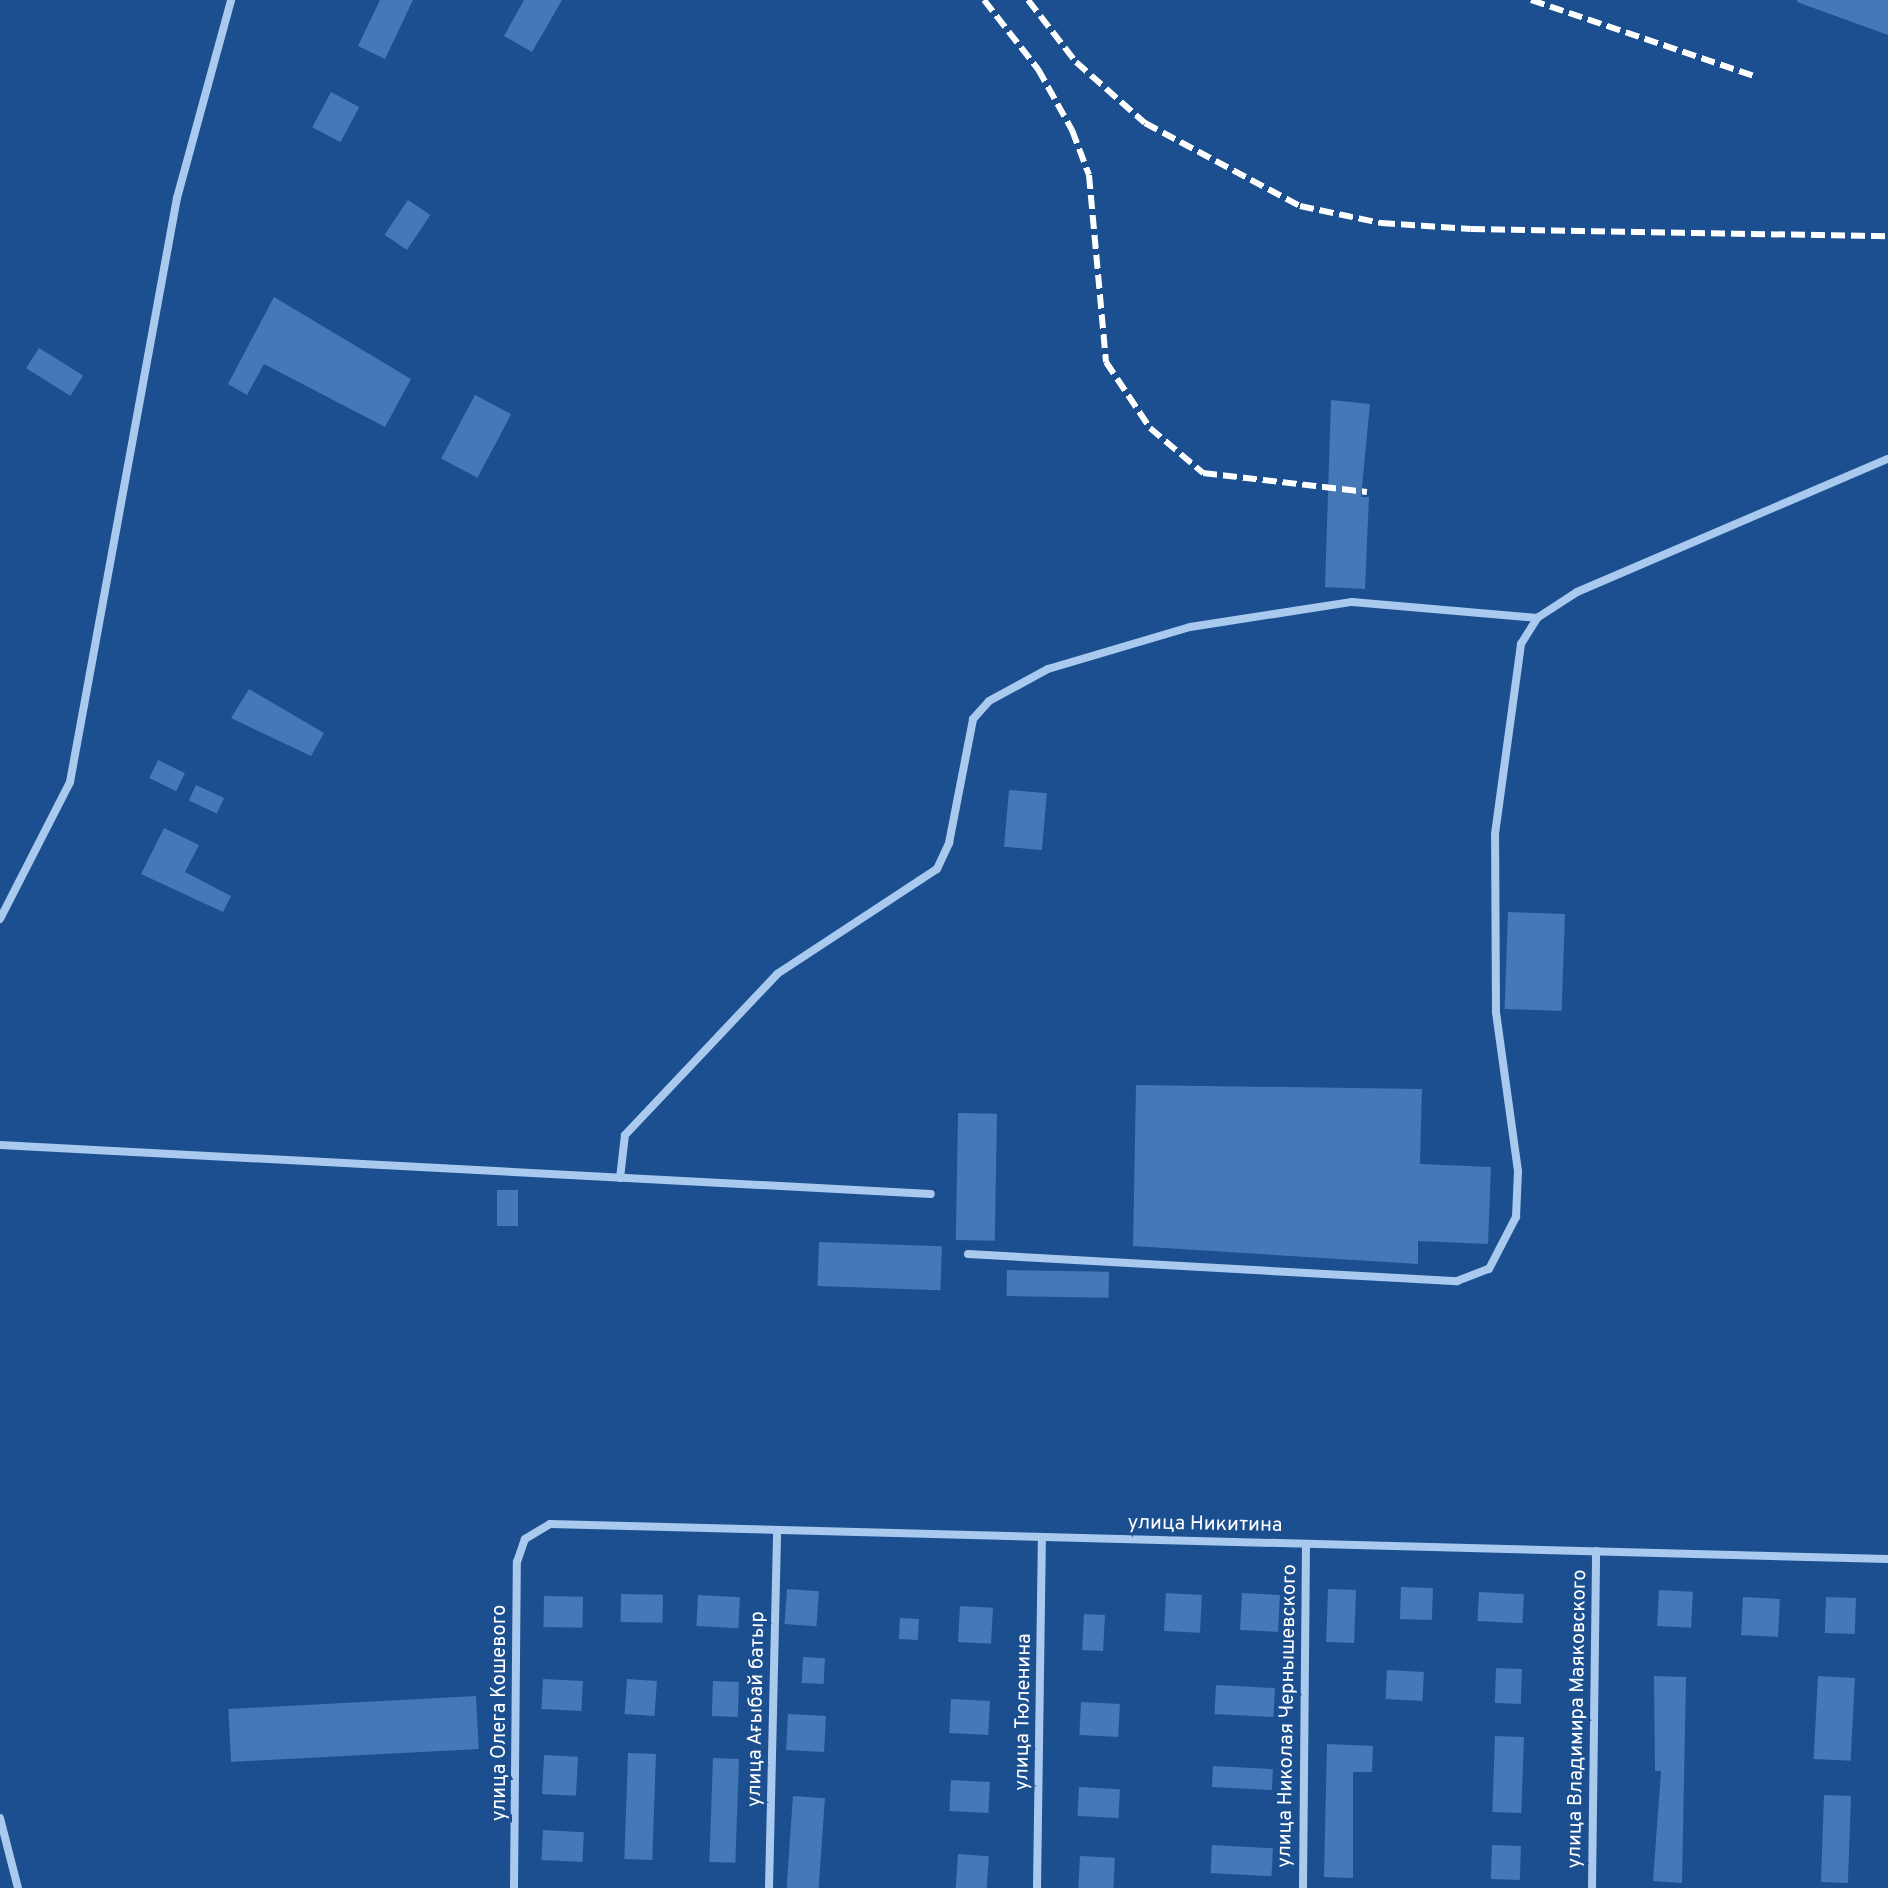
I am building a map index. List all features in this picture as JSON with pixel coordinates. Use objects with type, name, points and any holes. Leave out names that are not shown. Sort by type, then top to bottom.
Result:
[{"type":"street","points":[[0,919],[70,782],[177,198],[231,0]]},
{"type":"street","points":[[968,1254],[1457,1281],[1489,1269],[1516,1217],[1518,1171],[1496,1012],[1495,834],[1521,644],[1537,618],[1577,592],[1888,459]]},
{"type":"street","points":[[620,1178],[625,1135],[777,974],[937,869],[949,843],[973,719],[989,701],[1048,669],[1190,627],[1338,604],[1537,618]]},
{"type":"street","points":[[0,1145],[931,1194]]},
{"type":"street","name":"улица Никитина","points":[[525,1539],[550,1524],[1888,1559]]},
{"type":"street","name":"улица Ағыбай батыр","points":[[769,1888],[777,1530]]},
{"type":"street","name":"улица Тюленина","points":[[1037,1888],[1042,1537]]},
{"type":"street","name":"улица Олега Кошевого","points":[[514,1888],[517,1562],[525,1539]]},
{"type":"street","name":"улица Николая Чернышевского","points":[[1303,1888],[1306,1544]]},
{"type":"street","name":"улица Владимира Маяковского","points":[[1592,1888],[1596,1551]]},
{"type":"street","points":[[0,1818],[18,1888]]},
{"type":"building","points":[[380,0],[413,0],[385,59],[358,46]]},
{"type":"building","points":[[524,0],[562,0],[532,52],[504,36]]},
{"type":"building","points":[[1888,0],[1888,35],[1797,2]]},
{"type":"building","points":[[331,92],[359,107],[340,142],[312,127]]},
{"type":"building","points":[[408,200],[430,215],[407,250],[385,235]]},
{"type":"building","points":[[274,297],[411,379],[385,427],[264,364],[247,395],[228,384]]},
{"type":"building","points":[[39,348],[83,376],[70,396],[26,368]]},
{"type":"building","points":[[475,395],[511,414],[477,478],[441,459]]},
{"type":"building","points":[[1331,400],[1370,404],[1361,497],[1369,497],[1365,589],[1325,587]]},
{"type":"building","points":[[249,689],[324,733],[311,756],[231,718]]},
{"type":"building","points":[[158,760],[185,773],[176,791],[149,778]]},
{"type":"building","points":[[196,785],[224,798],[217,814],[189,800]]},
{"type":"building","points":[[1009,790],[1047,793],[1042,850],[1004,847]]},
{"type":"building","points":[[164,828],[199,845],[185,872],[231,896],[223,912],[141,874]]},
{"type":"building","points":[[1508,912],[1565,914],[1562,1011],[1505,1009]]},
{"type":"building","points":[[1136,1085],[1422,1089],[1420,1164],[1491,1167],[1488,1244],[1418,1241],[1418,1264],[1133,1246]]},
{"type":"building","points":[[958,1113],[997,1114],[995,1241],[956,1240]]},
{"type":"building","points":[[497,1190],[518,1190],[518,1226],[497,1226]]},
{"type":"building","points":[[819,1242],[942,1246],[940,1290],[817,1286]]},
{"type":"building","points":[[1007,1270],[1109,1272],[1109,1298],[1007,1296]]},
{"type":"building","points":[[1401,1587],[1433,1588],[1432,1620],[1400,1619]]},
{"type":"building","points":[[787,1589],[819,1591],[816,1626],[785,1624]]},
{"type":"building","points":[[1328,1589],[1356,1590],[1354,1643],[1326,1642]]},
{"type":"building","points":[[1659,1590],[1693,1592],[1691,1628],[1657,1626]]},
{"type":"building","points":[[1479,1592],[1524,1594],[1522,1623],[1477,1621]]},
{"type":"building","points":[[1166,1593],[1202,1595],[1200,1633],[1164,1631]]},
{"type":"building","points":[[1242,1593],[1280,1595],[1278,1632],[1240,1630]]},
{"type":"building","points":[[621,1594],[663,1595],[663,1623],[621,1622]]},
{"type":"building","points":[[698,1595],[740,1597],[738,1628],[696,1626]]},
{"type":"building","points":[[544,1596],[583,1597],[582,1628],[543,1627]]},
{"type":"building","points":[[1743,1597],[1780,1599],[1778,1637],[1741,1635]]},
{"type":"building","points":[[1826,1597],[1856,1598],[1855,1634],[1825,1633]]},
{"type":"building","points":[[960,1606],[993,1608],[991,1644],[958,1642]]},
{"type":"building","points":[[1084,1614],[1105,1615],[1103,1651],[1082,1650]]},
{"type":"building","points":[[900,1618],[919,1619],[918,1640],[899,1639]]},
{"type":"building","points":[[803,1657],[825,1658],[824,1684],[802,1683]]},
{"type":"building","points":[[1496,1668],[1522,1669],[1521,1704],[1495,1703]]},
{"type":"building","points":[[1387,1670],[1424,1672],[1422,1701],[1385,1699]]},
{"type":"building","points":[[1654,1676],[1686,1677],[1682,1883],[1653,1881],[1661,1771],[1655,1771]]},
{"type":"building","points":[[1818,1676],[1855,1678],[1851,1761],[1814,1759]]},
{"type":"building","points":[[543,1679],[583,1681],[581,1711],[541,1709]]},
{"type":"building","points":[[627,1679],[657,1681],[654,1716],[625,1714]]},
{"type":"building","points":[[713,1681],[739,1682],[738,1717],[712,1716]]},
{"type":"building","points":[[1216,1685],[1275,1688],[1273,1717],[1214,1714]]},
{"type":"building","points":[[476,1696],[479,1749],[231,1762],[228,1709]]},
{"type":"building","points":[[951,1699],[990,1701],[988,1735],[949,1733]]},
{"type":"building","points":[[1081,1702],[1120,1704],[1118,1737],[1079,1735]]},
{"type":"building","points":[[788,1714],[826,1716],[824,1752],[786,1750]]},
{"type":"building","points":[[1495,1736],[1524,1737],[1521,1813],[1492,1812]]},
{"type":"building","points":[[1327,1744],[1373,1746],[1372,1772],[1353,1772],[1353,1878],[1324,1877]]},
{"type":"building","points":[[628,1753],[656,1754],[652,1860],[624,1859]]},
{"type":"building","points":[[544,1755],[578,1757],[576,1796],[542,1794]]},
{"type":"building","points":[[713,1758],[739,1759],[735,1863],[709,1862]]},
{"type":"building","points":[[1213,1766],[1273,1769],[1272,1790],[1212,1787]]},
{"type":"building","points":[[951,1780],[990,1782],[988,1813],[949,1811]]},
{"type":"building","points":[[1079,1787],[1120,1789],[1118,1818],[1077,1816]]},
{"type":"building","points":[[1824,1795],[1851,1796],[1848,1883],[1821,1882]]},
{"type":"building","points":[[793,1796],[825,1798],[819,1888],[787,1888]]},
{"type":"building","points":[[543,1830],[584,1832],[582,1862],[541,1860]]},
{"type":"building","points":[[1212,1845],[1273,1848],[1271,1876],[1211,1873]]},
{"type":"building","points":[[1492,1845],[1521,1846],[1520,1880],[1491,1879]]},
{"type":"building","points":[[958,1854],[989,1856],[987,1888],[956,1888]]},
{"type":"building","points":[[1080,1856],[1115,1858],[1113,1888],[1078,1888]]},
{"type":"railway","points":[[984,0],[1038,69],[1072,130],[1089,175],[1106,362],[1150,428],[1203,473],[1367,492]]},
{"type":"railway","points":[[1028,0],[1076,62],[1145,123],[1300,206],[1381,223],[1471,229],[1888,236]]},
{"type":"railway","points":[[1531,0],[1754,76]]}]
